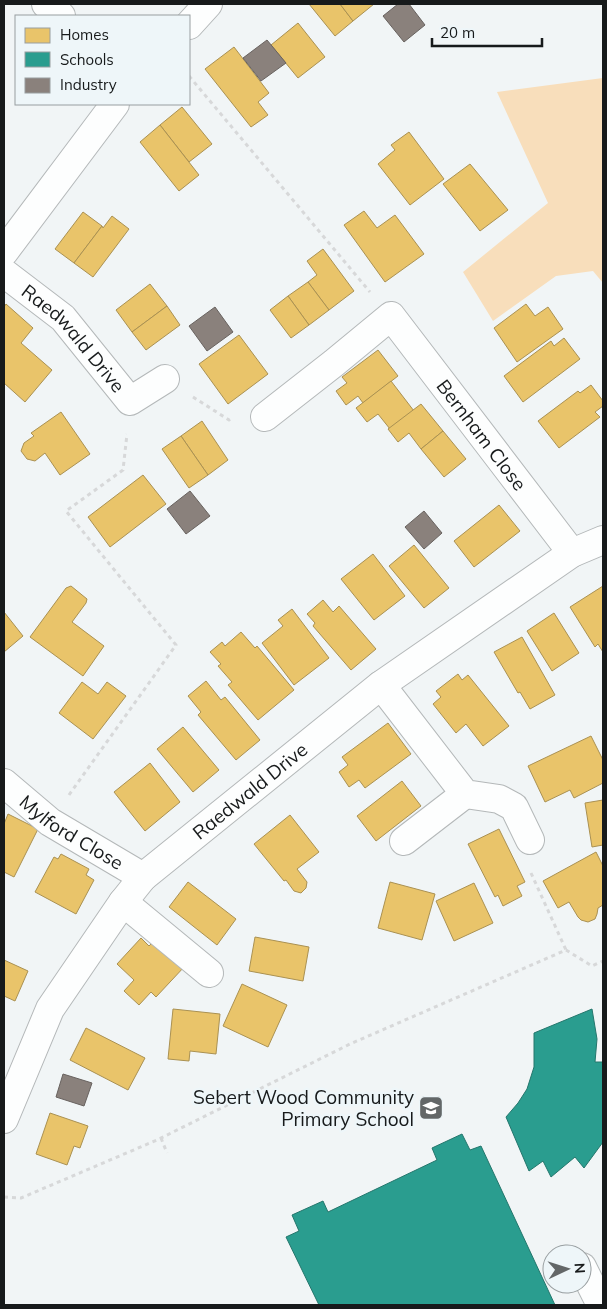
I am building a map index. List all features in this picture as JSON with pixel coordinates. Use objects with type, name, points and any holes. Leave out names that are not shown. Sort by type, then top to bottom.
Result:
[{"type":"street","points":[[46,4],[60,15]]},
{"type":"street","points":[[190,23],[208,4]]},
{"type":"street","points":[[4,252],[114,105]]},
{"type":"street","name":"Raedwald Drive","points":[[4,273],[63,318],[130,401],[165,379]]},
{"type":"street","points":[[265,417],[391,316]]},
{"type":"street","name":"Bernham Close","points":[[391,316],[572,553]]},
{"type":"street","name":"Raedwald Drive","points":[[4,1119],[50,1009],[123,902],[143,877],[381,685],[572,553],[603,540]]},
{"type":"street","points":[[381,685],[465,794],[499,799],[514,807],[530,840]]},
{"type":"street","name":"Mylford Close","points":[[4,783],[50,822],[143,877]]},
{"type":"street","points":[[404,841],[465,794]]},
{"type":"street","points":[[123,902],[209,973]]},
{"type":"street","points":[[592,1287],[601,1305]]},
{"type":"path","points":[[190,77],[391,316]]},
{"type":"path","points":[[50,822],[176,645],[66,510],[123,470],[130,401]]},
{"type":"path","points":[[530,840],[521,852],[566,950],[592,966],[603,961]]},
{"type":"path","points":[[4,1198],[21,1198],[161,1138],[350,1044],[566,950]]},
{"type":"path","points":[[161,1138],[167,1153]]},
{"type":"shaded area","points":[[603,78],[603,283],[593,271],[556,276],[493,321],[463,272],[548,203],[497,92]]},
{"type":"building: Homes","points":[[309,4],[340,4],[353,21],[335,36]]},
{"type":"building: Homes","points":[[340,4],[374,4],[353,21]]},
{"type":"building: Homes","points":[[298,23],[325,57],[298,78],[271,45]]},
{"type":"building: Homes","points":[[234,47],[269,93],[258,102],[268,115],[251,127],[205,69]]},
{"type":"building: Homes","points":[[182,107],[212,144],[189,162],[160,125]]},
{"type":"building: Homes","points":[[160,125],[199,175],[179,191],[140,142]]},
{"type":"building: Homes","points":[[409,132],[444,179],[410,205],[378,164],[395,150],[391,145]]},
{"type":"building: Homes","points":[[470,164],[508,210],[480,231],[443,184]]},
{"type":"building: Homes","points":[[364,211],[377,228],[395,215],[424,254],[385,282],[344,225]]},
{"type":"building: Homes","points":[[83,212],[102,226],[74,263],[55,249]]},
{"type":"building: Homes","points":[[112,216],[129,229],[93,277],[74,263]]},
{"type":"building: Homes","points":[[323,249],[354,291],[329,310],[308,282],[317,275],[307,261]]},
{"type":"building: Homes","points":[[308,282],[329,310],[309,325],[288,296]]},
{"type":"building: Homes","points":[[150,284],[167,306],[132,332],[116,310]]},
{"type":"building: Homes","points":[[288,296],[309,325],[291,338],[270,310]]},
{"type":"building: Homes","points":[[6,304],[33,328],[21,343],[52,370],[25,402],[4,383],[4,307]]},
{"type":"building: Homes","points":[[526,304],[535,316],[548,307],[563,329],[517,362],[494,328]]},
{"type":"building: Homes","points":[[167,306],[180,325],[146,350],[132,332]]},
{"type":"building: Homes","points":[[239,335],[268,374],[228,404],[199,364]]},
{"type":"building: Homes","points":[[564,338],[580,359],[523,402],[504,376],[551,341],[554,346]]},
{"type":"building: Homes","points":[[378,350],[398,376],[363,403],[358,396],[346,405],[336,391],[347,383],[342,377]]},
{"type":"building: Homes","points":[[391,381],[414,411],[390,429],[378,414],[367,422],[356,408]]},
{"type":"building: Homes","points":[[591,385],[603,401],[603,406],[595,412],[600,417],[559,448],[538,421],[578,391],[580,393]]},
{"type":"building: Homes","points":[[421,404],[443,431],[421,449],[409,433],[398,442],[388,429]]},
{"type":"building: Homes","points":[[61,412],[90,454],[60,475],[45,453],[35,461],[27,459],[21,451],[24,443],[34,436],[31,433]]},
{"type":"building: Homes","points":[[202,421],[228,460],[208,475],[181,436]]},
{"type":"building: Homes","points":[[443,431],[466,459],[444,477],[421,449]]},
{"type":"building: Homes","points":[[181,436],[208,475],[189,488],[162,449]]},
{"type":"building: Homes","points":[[143,475],[166,504],[110,547],[88,517]]},
{"type":"building: Homes","points":[[499,505],[520,531],[474,567],[454,541]]},
{"type":"building: Homes","points":[[414,545],[449,588],[424,608],[389,566]]},
{"type":"building: Homes","points":[[373,554],[405,596],[374,620],[341,579]]},
{"type":"building: Homes","points":[[71,586],[87,599],[72,622],[104,646],[83,676],[30,637],[66,588]]},
{"type":"building: Homes","points":[[603,586],[603,652],[598,644],[595,647],[570,607]]},
{"type":"building: Homes","points":[[323,600],[333,612],[339,606],[376,649],[351,670],[313,626],[315,623],[307,614]]},
{"type":"building: Homes","points":[[292,609],[329,658],[294,685],[262,643],[283,626],[278,620]]},
{"type":"building: Homes","points":[[4,612],[23,636],[4,652]]},
{"type":"building: Homes","points":[[554,613],[579,653],[552,671],[527,631]]},
{"type":"building: Homes","points":[[241,632],[255,648],[257,646],[294,690],[258,720],[228,685],[232,682],[218,666],[221,664],[210,652],[222,642],[225,646]]},
{"type":"building: Homes","points":[[522,637],[555,695],[530,709],[520,692],[518,693],[494,652]]},
{"type":"building: Homes","points":[[458,674],[462,680],[468,675],[509,726],[483,746],[466,724],[456,733],[433,704],[441,697],[436,691]]},
{"type":"building: Homes","points":[[206,681],[221,700],[225,697],[260,740],[236,760],[198,715],[201,712],[188,696]]},
{"type":"building: Homes","points":[[82,682],[98,694],[107,682],[126,696],[93,739],[59,713]]},
{"type":"building: Homes","points":[[388,723],[411,754],[365,788],[359,780],[349,787],[339,772],[348,765],[342,757]]},
{"type":"building: Homes","points":[[183,727],[219,770],[193,792],[157,749]]},
{"type":"building: Homes","points":[[591,736],[603,760],[603,783],[574,798],[570,790],[545,802],[528,766]]},
{"type":"building: Homes","points":[[150,763],[180,802],[145,831],[114,792]]},
{"type":"building: Homes","points":[[402,781],[421,806],[376,841],[357,816]]},
{"type":"building: Homes","points":[[603,800],[603,845],[592,847],[585,803]]},
{"type":"building: Homes","points":[[8,814],[38,829],[14,877],[4,872],[4,824]]},
{"type":"building: Homes","points":[[290,815],[319,852],[297,869],[307,882],[306,888],[301,893],[294,891],[286,880],[284,881],[254,844]]},
{"type":"building: Homes","points":[[499,829],[525,882],[517,886],[522,896],[503,906],[498,895],[495,897],[468,844]]},
{"type":"building: Homes","points":[[596,852],[603,866],[603,905],[598,908],[595,919],[588,922],[578,917],[569,902],[558,908],[543,881]]},
{"type":"building: Homes","points":[[61,854],[89,869],[86,875],[94,880],[76,914],[35,892],[54,857],[58,859]]},
{"type":"building: Homes","points":[[188,882],[236,919],[217,945],[169,907]]},
{"type":"building: Homes","points":[[390,882],[435,894],[422,940],[378,928]]},
{"type":"building: Homes","points":[[474,883],[493,923],[454,941],[436,901]]},
{"type":"building: Homes","points":[[255,937],[309,947],[303,981],[249,971]]},
{"type":"building: Homes","points":[[141,938],[149,946],[156,939],[185,966],[156,997],[151,992],[139,1005],[124,991],[134,980],[117,964]]},
{"type":"building: Homes","points":[[4,960],[28,971],[15,1001],[4,996]]},
{"type":"building: Homes","points":[[242,984],[287,1005],[268,1047],[223,1026]]},
{"type":"building: Homes","points":[[173,1009],[220,1014],[216,1054],[190,1051],[189,1061],[168,1059]]},
{"type":"building: Homes","points":[[86,1028],[145,1058],[128,1090],[70,1060]]},
{"type":"building: Homes","points":[[50,1113],[88,1126],[80,1148],[74,1146],[67,1165],[36,1154]]},
{"type":"building: Schools","points":[[592,1009],[597,1039],[595,1062],[603,1062],[603,1142],[584,1168],[575,1157],[551,1177],[543,1161],[529,1171],[506,1117],[527,1089],[534,1067],[534,1033]]},
{"type":"building: Schools","points":[[462,1134],[470,1150],[481,1146],[542,1277],[542,1294],[550,1294],[555,1305],[319,1305],[286,1237],[299,1231],[292,1215],[323,1201],[328,1212],[437,1160],[432,1148]]},
{"type":"building: Industry","points":[[398,4],[409,4],[425,25],[404,42],[383,16]]},
{"type":"building: Industry","points":[[267,40],[286,63],[261,81],[243,58]]},
{"type":"building: Industry","points":[[215,307],[233,332],[207,351],[189,326]]},
{"type":"building: Industry","points":[[190,491],[210,516],[186,534],[167,509]]},
{"type":"building: Industry","points":[[424,511],[442,533],[424,549],[405,527]]},
{"type":"building: Industry","points":[[63,1074],[92,1083],[84,1106],[56,1097]]},
{"type":"place","name":"Sebert Wood Community Primary School","points":[[431,1108]]}]
